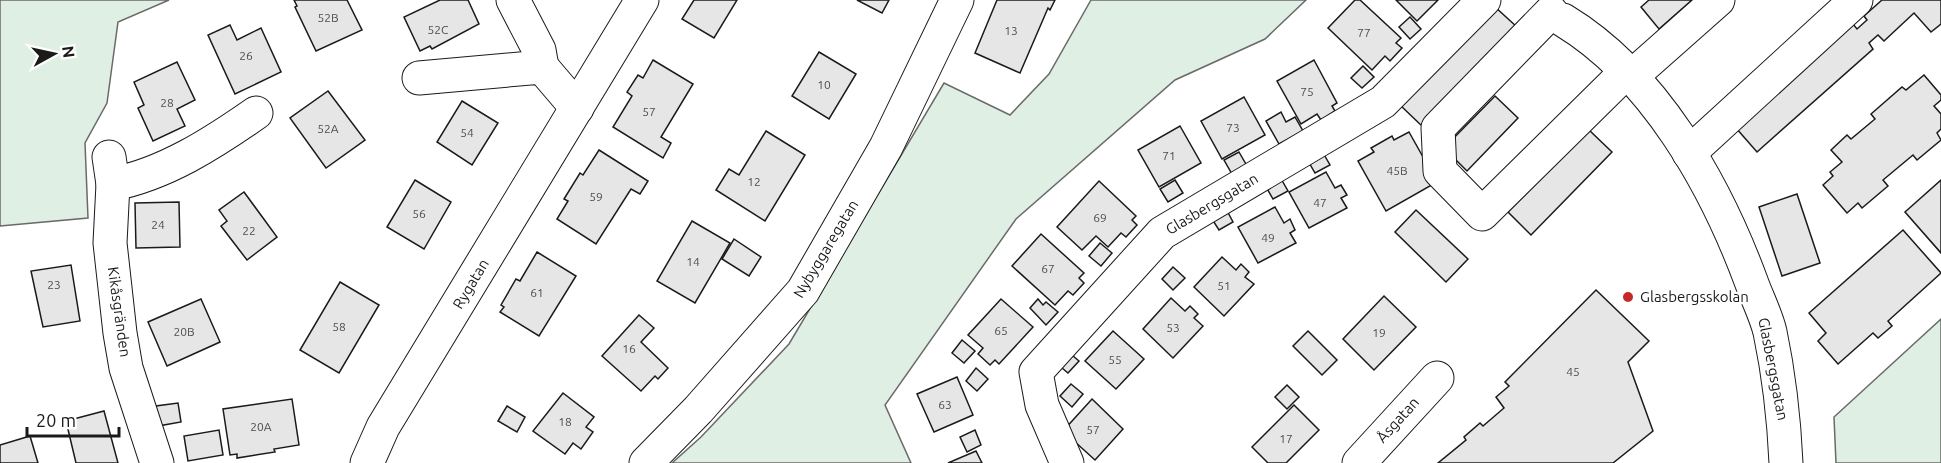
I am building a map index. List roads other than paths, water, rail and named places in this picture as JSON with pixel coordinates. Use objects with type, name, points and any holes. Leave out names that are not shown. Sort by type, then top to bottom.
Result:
[{"type":"street","points":[[513,0],[539,50],[542,67],[577,108]]},
{"type":"street","name":"Rygatan","points":[[367,463],[383,427],[642,0]]},
{"type":"street","name":"Nybyggaregatan","points":[[646,463],[698,410],[803,291],[886,147],[957,0]]},
{"type":"street","name":"Glasbergsgatan","points":[[1067,463],[1042,405],[1036,372],[1081,320],[1162,233],[1383,102],[1484,0]]},
{"type":"street","points":[[1628,75],[1718,0]]},
{"type":"street","points":[[1689,153],[1857,0]]},
{"type":"street","name":"Glasbergsgatan","points":[[1628,75],[1482,214],[1440,171],[1438,128],[1557,16],[1584,33],[1628,75],[1649,96],[1702,172],[1733,233],[1769,332],[1784,417],[1786,463]]},
{"type":"street","points":[[419,78],[542,67]]},
{"type":"street","name":"Kikåsgränden","points":[[157,463],[126,368],[120,333],[110,243],[111,170],[136,180],[212,143],[256,113]]},
{"type":"street","name":"Åsgatan","points":[[1359,463],[1437,378]]},
{"type":"place","name":"Glasbergsskolan","points":[[1628,297]]}]
